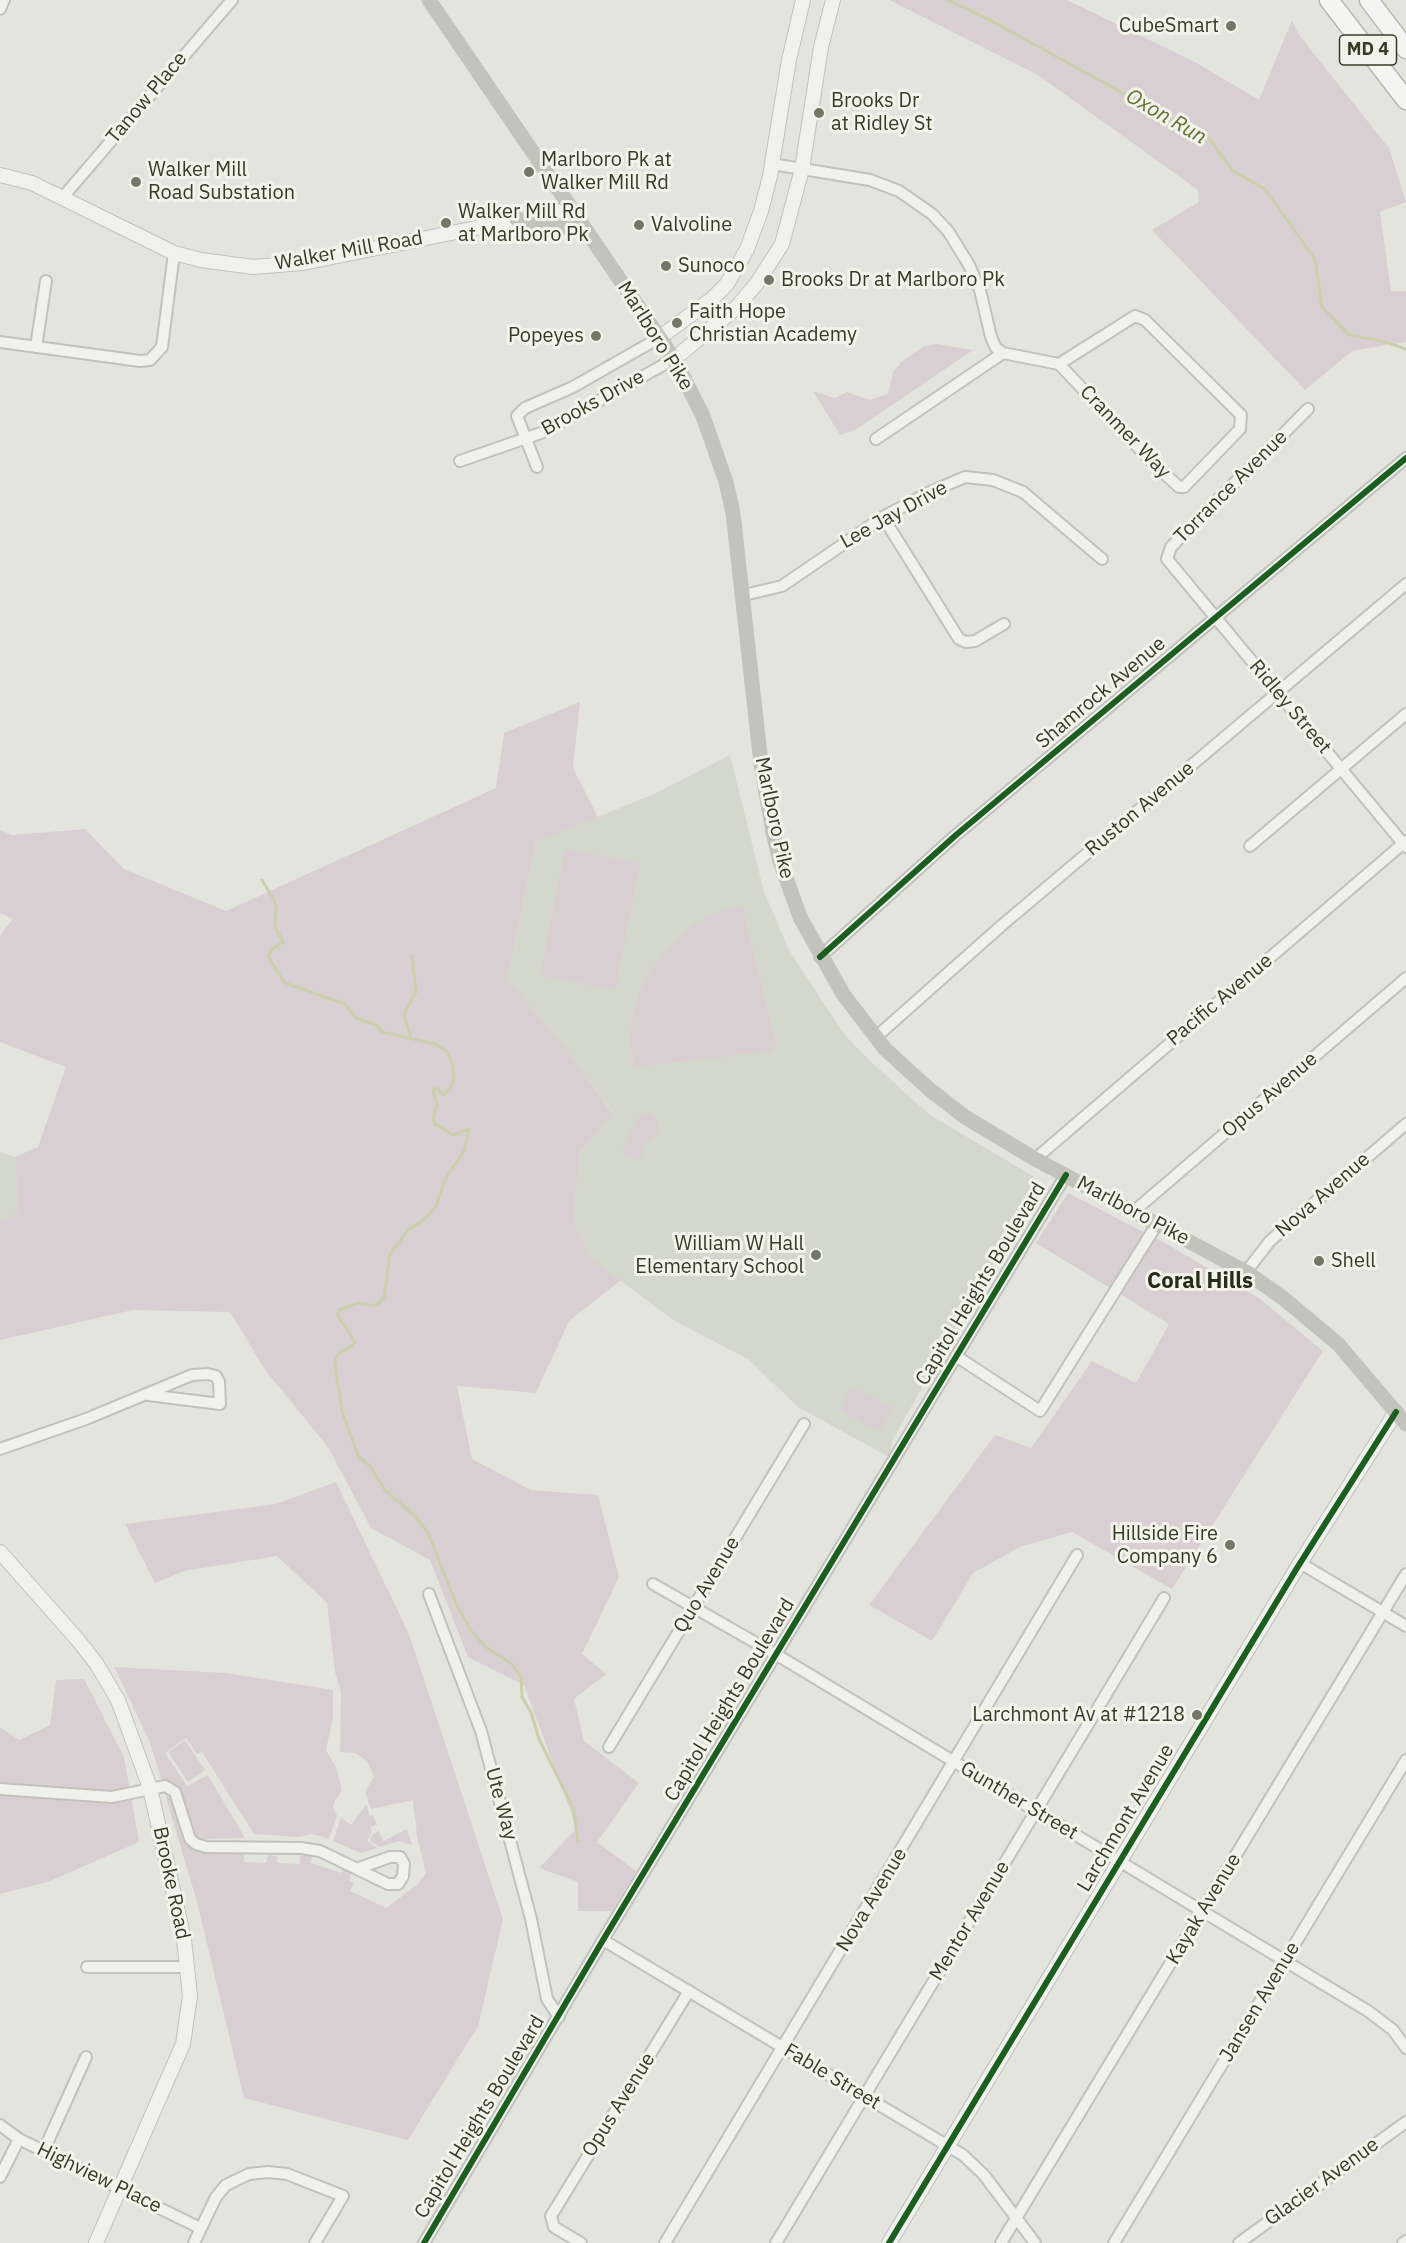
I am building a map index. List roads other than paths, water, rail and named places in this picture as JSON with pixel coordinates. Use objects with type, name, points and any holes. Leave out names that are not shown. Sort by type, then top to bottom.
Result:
[{"type":"highway","name":"MD 4","points":[[1329,0],[1406,100]]},
{"type":"highway","name":"MD 4","points":[[1370,0],[1406,49]]},
{"type":"main road","name":"Marlboro Pike","points":[[429,0],[674,359],[703,416],[726,482],[733,513],[744,595],[761,764],[769,816],[789,888],[820,957],[843,994],[892,1056],[947,1104],[1035,1159],[1246,1272],[1283,1298],[1338,1344],[1401,1418]]},
{"type":"main road","points":[[517,219],[586,232]]},
{"type":"street","points":[[0,9],[4,0]]},
{"type":"street","name":"Tanow Place","points":[[63,197],[232,0]]},
{"type":"street","name":"Brooks Drive","points":[[803,0],[790,51],[772,164],[761,211],[735,272],[712,299],[659,338],[573,387],[525,408],[517,416],[520,428],[527,438],[570,419],[674,359],[725,319],[757,283],[782,244],[802,169],[821,48],[833,0]]},
{"type":"street","points":[[772,164],[860,177],[881,183],[910,198],[932,214],[948,231],[969,265],[980,290],[988,330],[996,348],[1003,353],[1059,364]]},
{"type":"street","name":"Walker Mill Road","points":[[0,175],[32,183],[174,253],[238,266],[284,265],[570,209]]},
{"type":"street","points":[[0,342],[140,361],[153,358],[162,347],[174,253]]},
{"type":"street","points":[[36,347],[45,281]]},
{"type":"street","name":"Cranmer Way","points":[[1135,316],[1142,318],[1240,413],[1239,429],[1186,487],[1179,487],[1149,459],[1059,364],[1135,316]]},
{"type":"street","points":[[876,439],[1003,353]]},
{"type":"street","name":"Torrance Avenue","points":[[1173,568],[1167,559],[1168,551],[1308,409]]},
{"type":"street","points":[[460,461],[527,438],[537,467]]},
{"type":"street","name":"Shamrock Avenue","points":[[820,957],[956,835],[1406,458]]},
{"type":"street","name":"Lee Jay Drive","points":[[744,595],[768,591],[788,583],[830,550],[883,517],[955,480],[971,477],[993,480],[1023,492],[1102,559]]},
{"type":"street","points":[[883,517],[959,639],[966,642],[975,640],[1004,624]]},
{"type":"street","name":"Ridley Street","points":[[1173,568],[1405,844]]},
{"type":"street","name":"Ruston Avenue","points":[[876,1037],[1001,926],[1406,585]]},
{"type":"street","points":[[1250,846],[1406,714]]},
{"type":"street","name":"Pacific Avenue","points":[[1035,1159],[1405,844]]},
{"type":"street","name":"Opus Avenue","points":[[1133,1212],[1406,978]]},
{"type":"street","name":"Nova Avenue","points":[[1246,1272],[1270,1241],[1406,1124]]},
{"type":"street","name":"Capitol Heights Boulevard","points":[[424,2243],[603,1940],[1066,1175]]},
{"type":"street","points":[[956,1356],[1041,1411],[1157,1224]]},
{"type":"street","points":[[0,1449],[148,1395],[158,1388],[192,1375],[216,1376],[219,1382],[220,1404],[148,1395]]},
{"type":"street","name":"Larchmont Avenue","points":[[889,2243],[1300,1563],[1401,1418]]},
{"type":"street","name":"Quo Avenue","points":[[609,1747],[804,1424]]},
{"type":"street","name":"Brooke Road","points":[[0,1552],[96,1663],[127,1720],[150,1788],[177,1905],[188,1967],[189,2008],[183,2044],[96,2243]]},
{"type":"street","name":"Nova Avenue","points":[[665,2243],[1077,1555]]},
{"type":"street","points":[[1300,1563],[1406,1626]]},
{"type":"street","name":"Kayak Avenue","points":[[1001,2243],[1406,1574]]},
{"type":"street","name":"Gunther Street","points":[[653,1584],[777,1655],[1285,1960],[1377,2017],[1393,2030],[1406,2048]]},
{"type":"street","name":"Ute Way","points":[[429,1594],[481,1731],[528,1909],[547,1999],[559,2017]]},
{"type":"street","name":"Mentor Avenue","points":[[776,2243],[1164,1599]]},
{"type":"street","name":"Jansen Avenue","points":[[1114,2243],[1406,1760]]},
{"type":"street","points":[[0,1789],[112,1797],[165,1786],[175,1792],[190,1839],[196,1844],[206,1847],[301,1848],[320,1851],[359,1868]]},
{"type":"street","name":"Fable Street","points":[[603,1940],[948,2145],[975,2166],[1035,2243]]},
{"type":"street","points":[[87,1967],[188,1967]]},
{"type":"street","name":"Opus Avenue","points":[[581,2243],[554,2227],[551,2221],[555,2210],[688,1991]]},
{"type":"street","points":[[44,2151],[86,2057]]},
{"type":"street","name":"Glacier Avenue","points":[[1239,2243],[1406,2122]]},
{"type":"street","name":"Highview Place","points":[[0,2125],[18,2139],[200,2228]]},
{"type":"street","points":[[0,2177],[18,2139]]},
{"type":"street","points":[[194,2243],[223,2188],[249,2174],[268,2172],[287,2174],[343,2196],[315,2243]]},
{"type":"waterway","name":"Oxon Run","points":[[948,0],[988,19],[1161,114],[1207,136],[1233,171],[1265,189],[1315,259],[1322,307],[1349,335],[1406,349]]},
{"type":"waterway","points":[[262,880],[276,906],[275,926],[283,942],[271,950],[268,957],[285,983],[345,1004],[356,1018],[376,1025],[382,1032],[435,1044],[447,1051],[452,1063],[454,1078],[451,1088],[443,1095],[437,1088],[433,1090],[437,1105],[433,1118],[435,1124],[453,1135],[469,1129],[464,1151],[445,1179],[436,1206],[425,1219],[408,1230],[390,1254],[384,1297],[374,1306],[359,1303],[339,1310],[338,1316],[355,1342],[339,1353],[335,1360],[342,1411],[358,1456],[370,1466],[385,1490],[416,1517],[428,1533],[457,1606],[472,1632],[486,1647],[512,1664],[521,1677],[522,1697],[531,1712],[539,1739],[573,1808],[578,1841]]},
{"type":"waterway","points":[[411,1038],[404,1014],[416,992],[412,955]]},
{"type":"place","name":"CubeSmart","points":[[1231,26]]},
{"type":"place","name":"Brooks Dr at Ridley St","points":[[819,113]]},
{"type":"place","name":"Marlboro Pk at Walker Mill Rd","points":[[529,172]]},
{"type":"place","name":"Walker Mill Road Substation","points":[[136,182]]},
{"type":"place","name":"Walker Mill Rd at Marlboro Pk","points":[[446,223]]},
{"type":"place","name":"Valvoline","points":[[639,225]]},
{"type":"place","name":"Sunoco","points":[[666,266]]},
{"type":"place","name":"Brooks Dr at Marlboro Pk","points":[[769,280]]},
{"type":"place","name":"Faith Hope Christian Academy","points":[[677,323]]},
{"type":"place","name":"Popeyes","points":[[596,336]]},
{"type":"place","name":"William W Hall Elementary School","points":[[816,1255]]},
{"type":"place","name":"Shell","points":[[1319,1261]]},
{"type":"place","name":"Hillside Fire Company 6","points":[[1230,1545]]},
{"type":"place","name":"Larchmont Av at #1218","points":[[1197,1715]]},
{"type":"district","name":"Coral Hills","points":[[1200,1282]]}]
